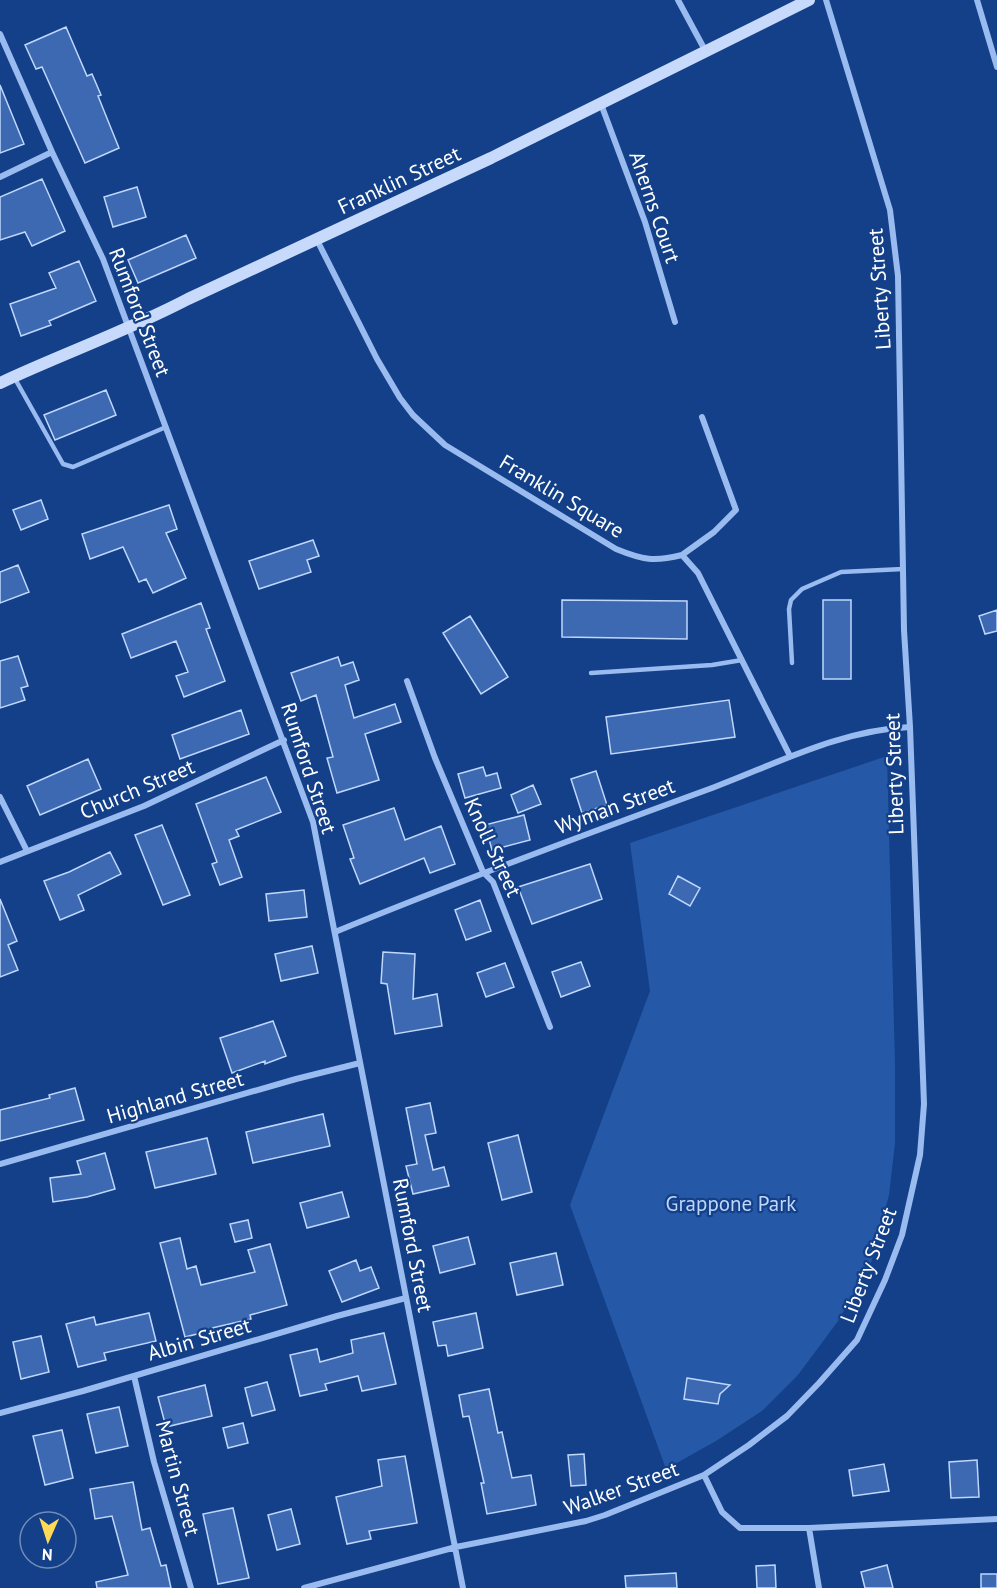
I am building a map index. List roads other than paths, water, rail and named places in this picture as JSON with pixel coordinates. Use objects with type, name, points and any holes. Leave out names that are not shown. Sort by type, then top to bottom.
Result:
[{"type":"street","points":[[678,0],[706,52]]},
{"type":"street","name":"Franklin Street","points":[[0,383],[129,327],[317,240],[601,105],[809,0]]},
{"type":"street","name":"Liberty Street","points":[[704,1475],[787,1416],[856,1340],[885,1280],[902,1234],[920,1155],[924,1104],[910,727],[904,630],[898,276],[890,210],[826,0]]},
{"type":"street","points":[[977,0],[997,67]]},
{"type":"street","name":"Rumford Street","points":[[0,34],[52,152],[103,259],[313,822],[463,1588]]},
{"type":"street","name":"Aherns Court","points":[[601,105],[645,222],[675,322]]},
{"type":"street","points":[[0,177],[52,152]]},
{"type":"street","name":"Franklin Square","points":[[317,240],[377,359],[400,398],[413,415],[446,445],[622,551],[638,558],[662,560],[682,555]]},
{"type":"street","points":[[702,417],[736,510],[714,532],[682,555],[698,573],[790,756]]},
{"type":"street","name":"Knoll Street","points":[[407,681],[435,758],[483,872],[493,882],[550,1027]]},
{"type":"street","name":"Wyman Street","points":[[335,932],[483,872],[738,778],[790,756],[885,728],[910,727]]},
{"type":"street","name":"Church Street","points":[[0,862],[144,806],[284,740]]},
{"type":"street","points":[[0,797],[27,851]]},
{"type":"street","name":"Highland Street","points":[[0,1164],[296,1079],[360,1063]]},
{"type":"street","name":"Albin Street","points":[[0,1413],[406,1298]]},
{"type":"street","name":"Martin Street","points":[[134,1376],[154,1462],[191,1588]]},
{"type":"street","name":"Walker Street","points":[[304,1588],[456,1547],[586,1521],[704,1475],[722,1512],[740,1528],[809,1528],[997,1519]]},
{"type":"street","points":[[809,1528],[819,1588]]},
{"type":"lane","points":[[14,377],[63,464],[73,467],[166,427]]},
{"type":"lane","points":[[792,663],[789,609],[791,600],[802,589],[841,572],[903,569]]},
{"type":"lane","points":[[591,673],[712,665],[742,660]]},
{"type":"park label","name":"Grappone Park","points":[[731,1203]]}]
